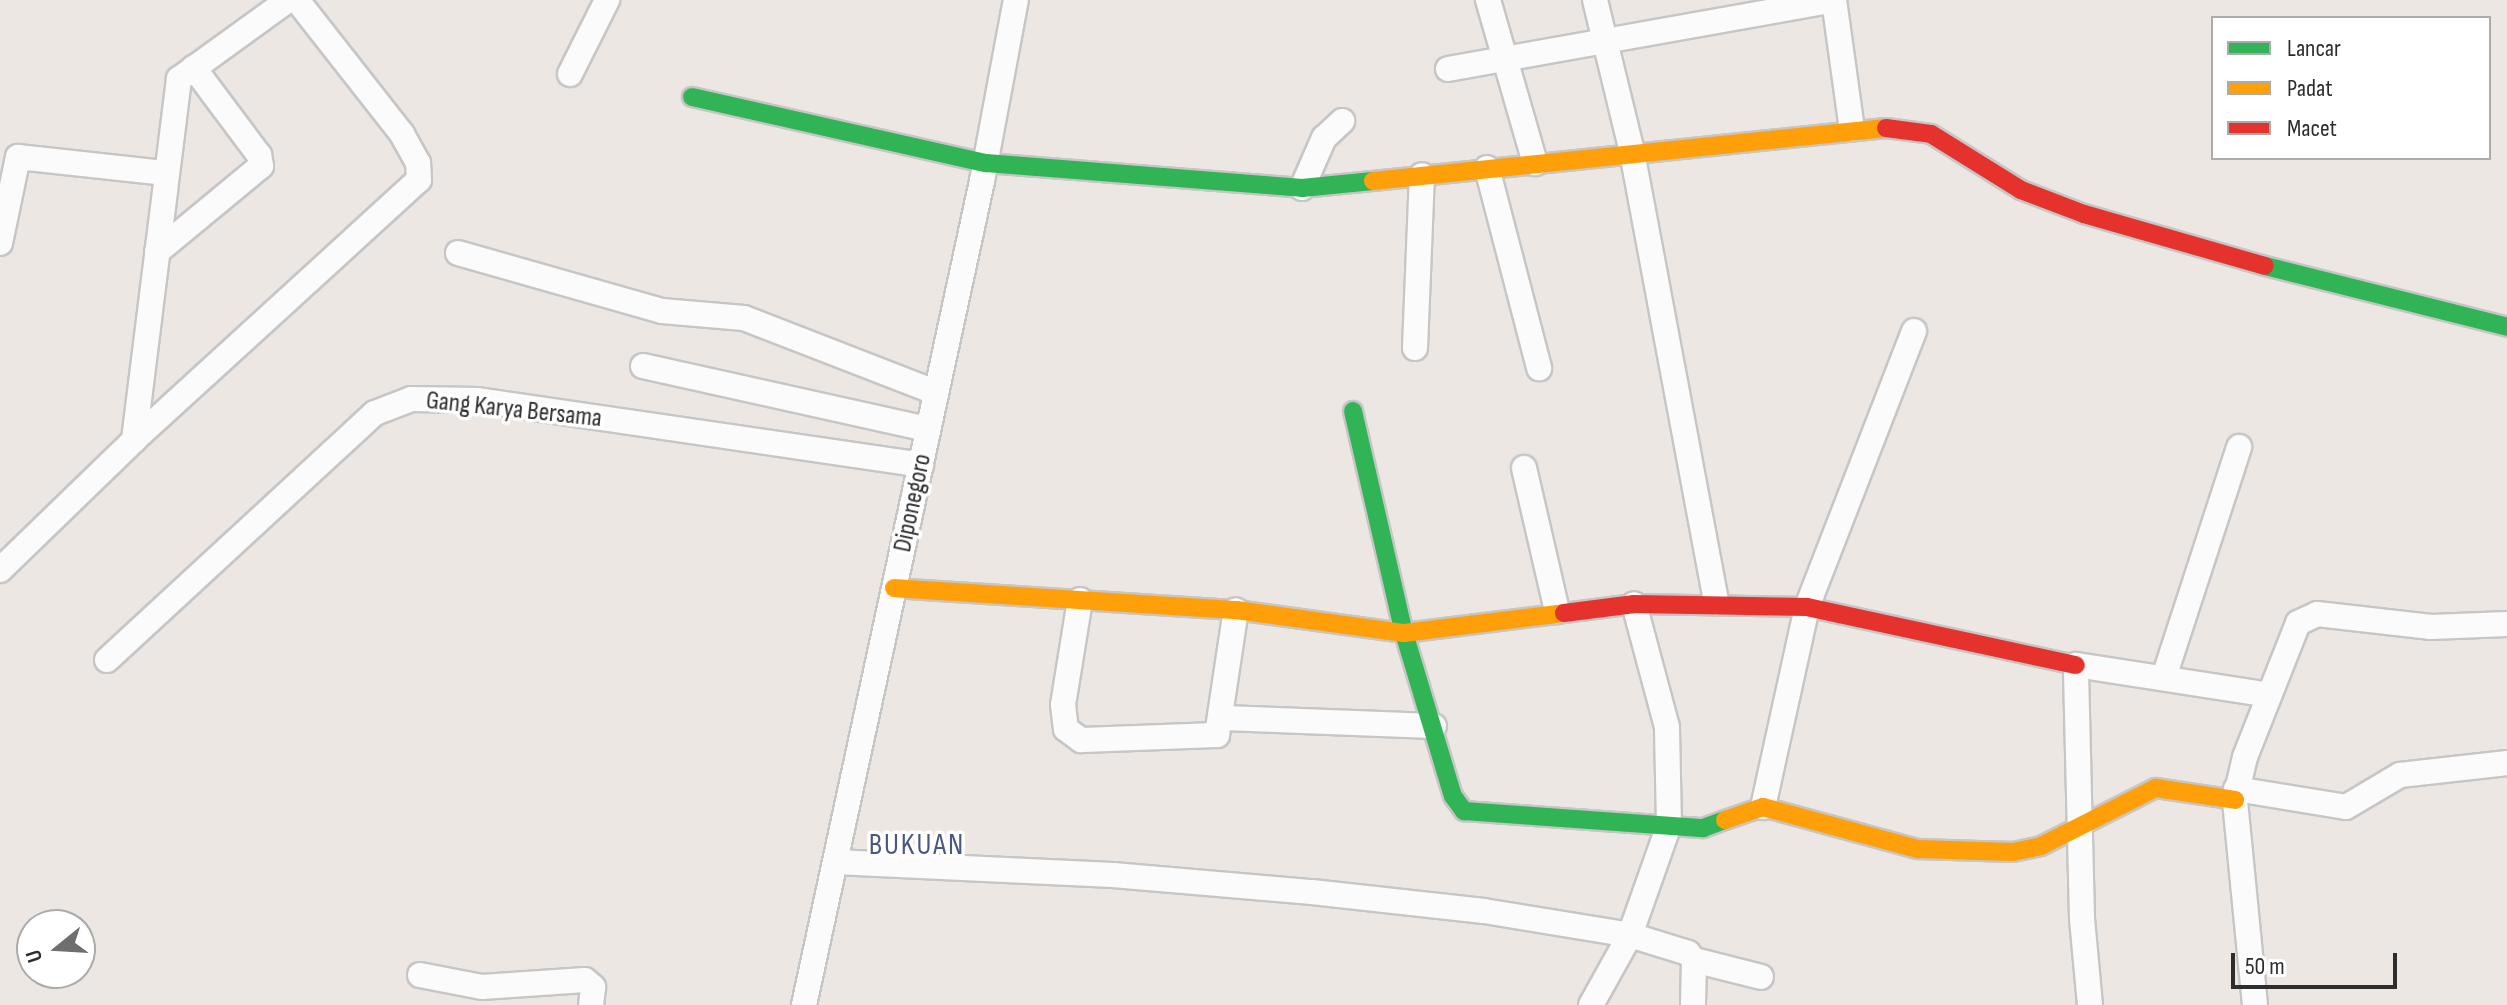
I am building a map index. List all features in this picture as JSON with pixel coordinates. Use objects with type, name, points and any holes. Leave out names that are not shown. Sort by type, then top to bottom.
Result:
[{"type":"street","points":[[134,440],[179,79],[288,0]]},
{"type":"street","points":[[0,570],[134,440],[419,180],[418,163],[402,134],[297,0]]},
{"type":"street","points":[[570,74],[607,0]]},
{"type":"street","name":"Diponegoro","points":[[804,1005],[986,163],[1016,0]]},
{"type":"street","points":[[1488,0],[1508,58],[1535,163]]},
{"type":"street","points":[[1595,0],[1632,152],[1716,602]]},
{"type":"street","points":[[1448,69],[1834,0],[1852,129]]},
{"type":"street","points":[[157,252],[261,166],[259,155],[194,68]]},
{"type":"street","points":[[692,97],[986,163],[1302,188],[1632,152],[1805,139],[1852,129],[1910,128],[1931,134],[2021,190],[2084,214],[2236,259],[2507,327]]},
{"type":"street","points":[[1302,188],[1324,138],[1342,121]]},
{"type":"street","points":[[0,243],[18,157],[166,173]]},
{"type":"street","points":[[1487,168],[1539,368]]},
{"type":"street","points":[[1415,348],[1422,175]]},
{"type":"street","points":[[458,253],[650,308],[744,318],[935,392]]},
{"type":"street","points":[[1763,807],[1807,607],[1914,331]]},
{"type":"street","points":[[643,366],[928,429]]},
{"type":"street","name":"Gang Karya Bersama","points":[[107,660],[375,413],[411,399],[478,400],[921,465]]},
{"type":"street","points":[[1353,411],[1404,633],[1453,796],[1464,811],[1710,827],[1763,807],[1900,845],[1957,852],[2028,849],[2079,829],[2156,788],[2346,807],[2400,775],[2507,763]]},
{"type":"street","points":[[2164,677],[2239,447]]},
{"type":"street","points":[[1524,468],[1557,611]]},
{"type":"street","points":[[894,588],[1236,610],[1404,633],[1557,611],[1634,604],[1716,602],[1807,607],[2076,665],[2269,695]]},
{"type":"street","points":[[1080,600],[1063,705],[1066,729],[1074,736],[1209,738],[1217,735],[1223,718],[1236,610]]},
{"type":"street","points":[[1591,1005],[1630,935],[1669,825],[1667,727],[1634,604]]},
{"type":"street","points":[[2255,1005],[2236,794],[2269,695],[2298,623],[2308,614],[2431,627],[2507,624]]},
{"type":"street","points":[[2076,665],[2079,829],[2090,1005]]},
{"type":"street","points":[[1223,718],[1434,726]]},
{"type":"street","points":[[835,862],[1113,875],[1484,911],[1630,935],[1673,946],[1694,960],[1761,977]]},
{"type":"street","points":[[1693,1005],[1694,960]]},
{"type":"street","points":[[420,975],[482,987],[585,980],[593,987],[591,1005]]},
{"type":"traffic: fast","points":[[692,97],[986,163],[1302,188],[1373,181]]},
{"type":"traffic: fast","points":[[2265,266],[2507,327]]},
{"type":"traffic: fast","points":[[1353,411],[1404,633],[1453,796],[1464,811],[1703,828],[1725,820]]},
{"type":"traffic: slow","points":[[1373,181],[1886,128]]},
{"type":"traffic: slow","points":[[894,588],[1236,610],[1404,633],[1564,613]]},
{"type":"traffic: slow","points":[[1725,820],[1763,807],[1918,849],[2013,852],[2041,846],[2156,788],[2235,800]]},
{"type":"traffic: jam","points":[[1886,128],[1931,134],[2021,190],[2084,214],[2265,266]]},
{"type":"traffic: jam","points":[[1564,613],[1634,604],[1807,607],[2076,665]]},
{"type":"district","name":"BUKUAN","points":[[917,845]]}]
